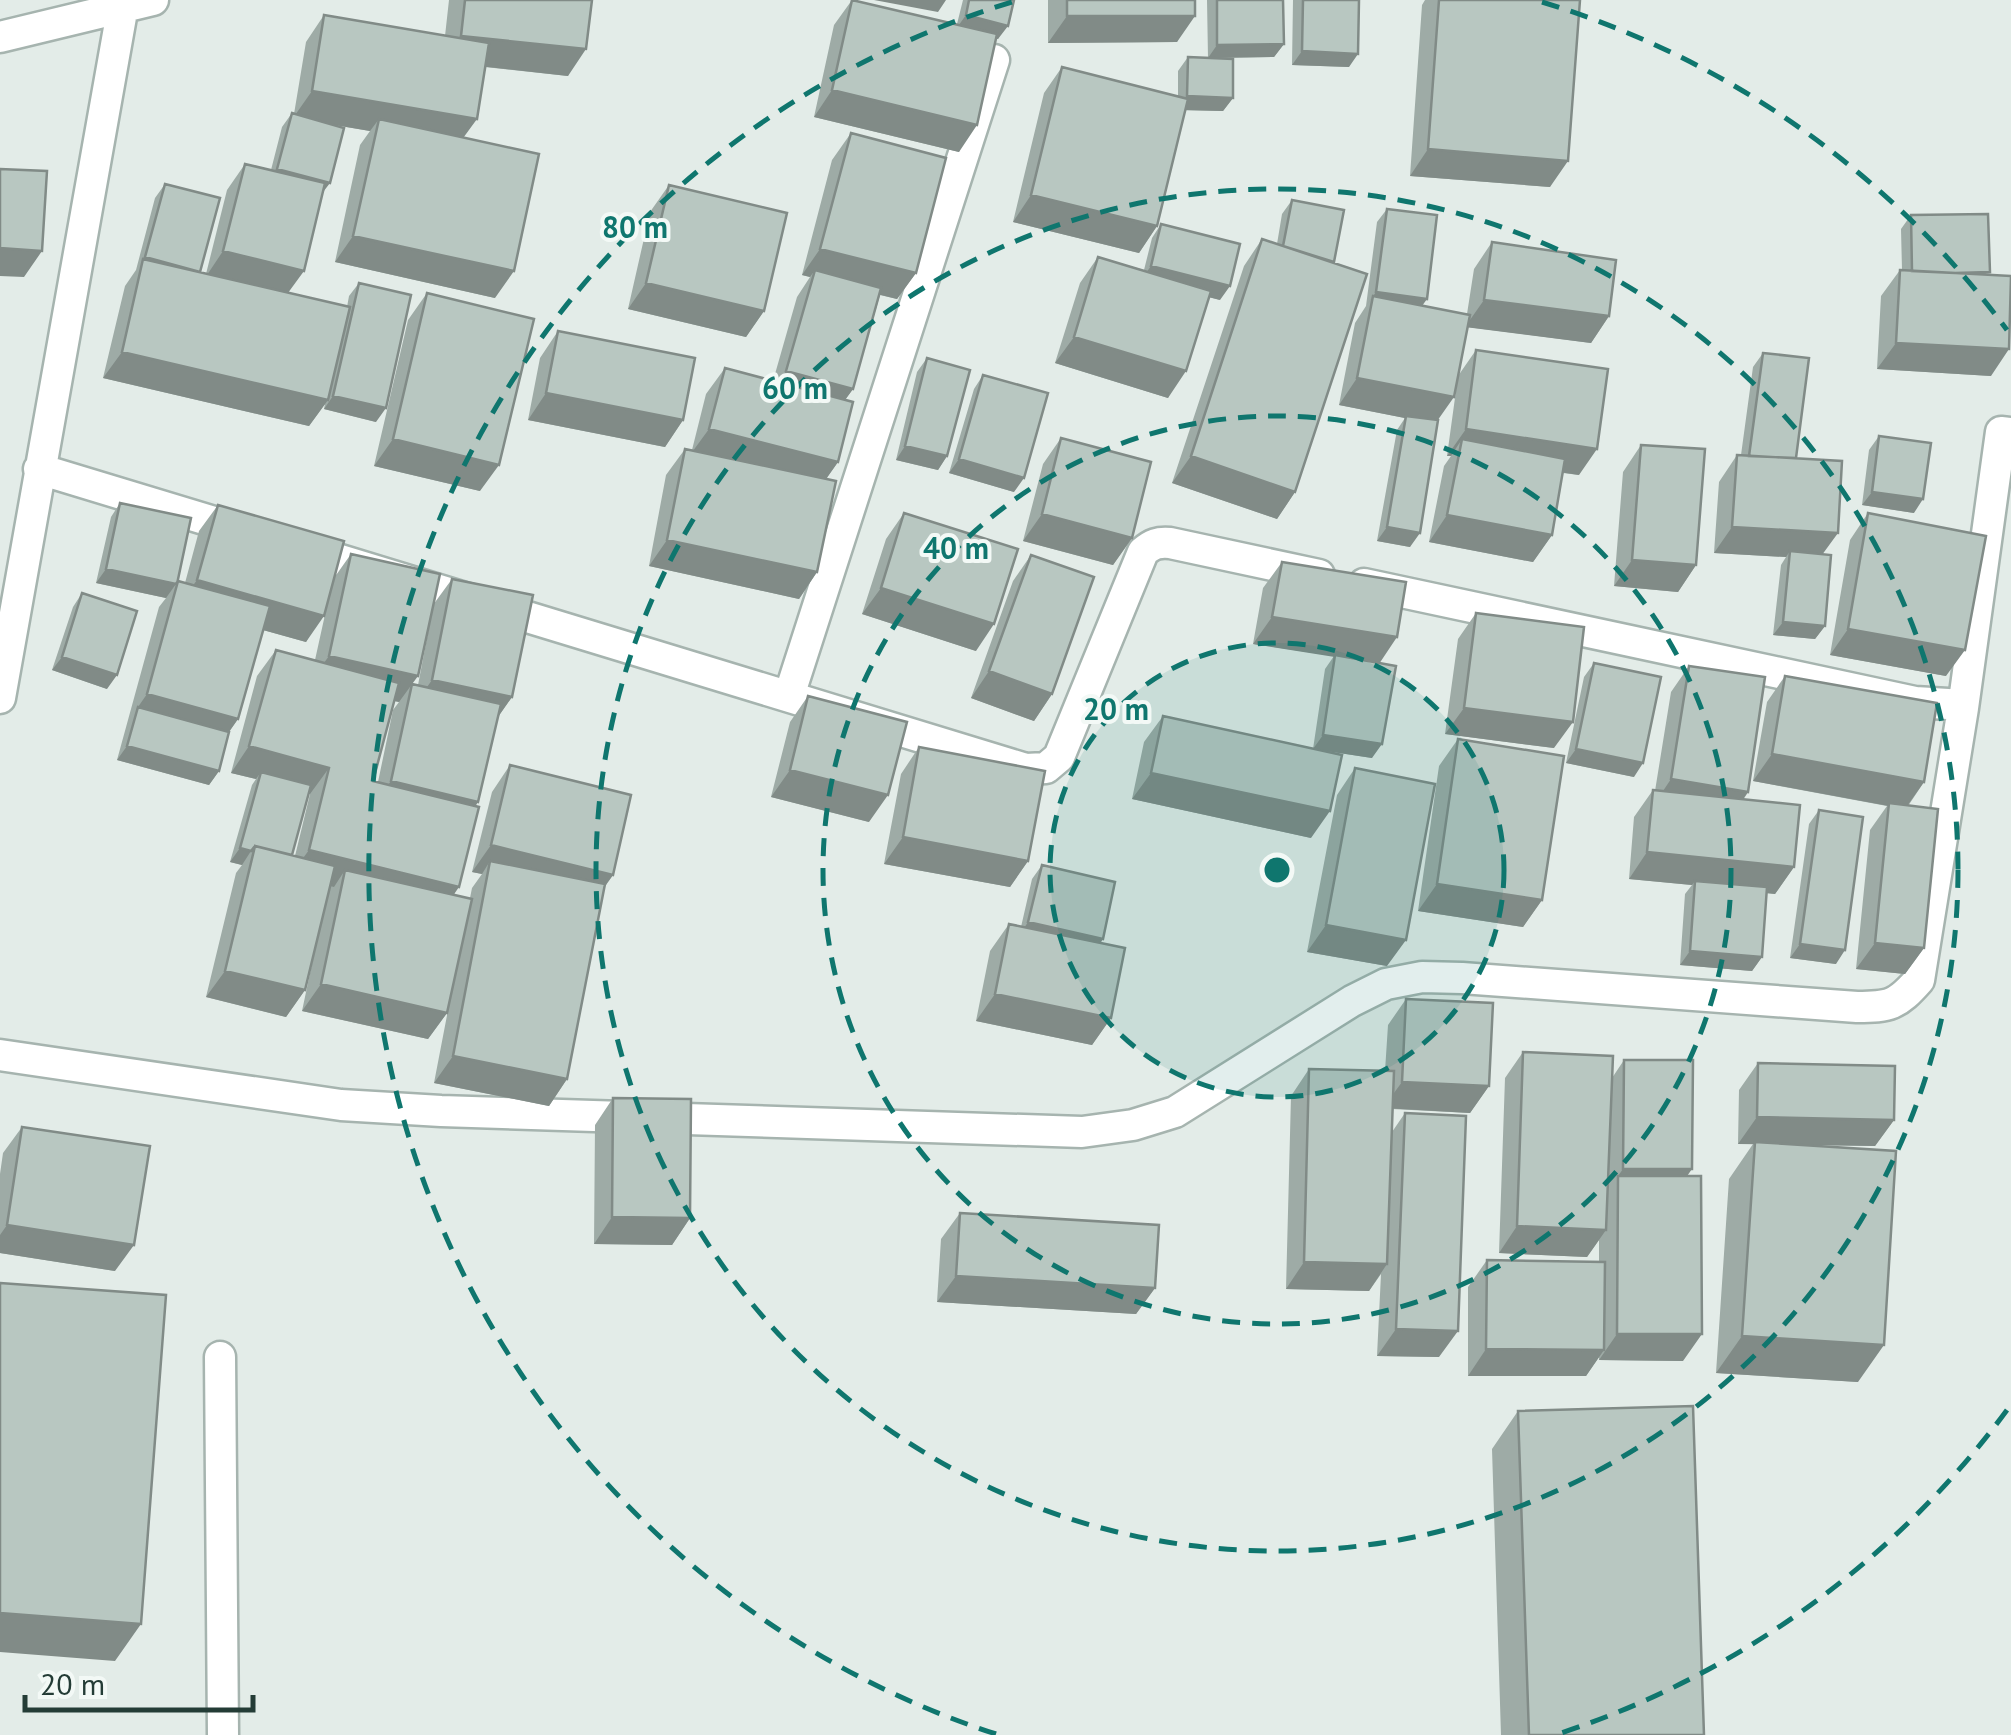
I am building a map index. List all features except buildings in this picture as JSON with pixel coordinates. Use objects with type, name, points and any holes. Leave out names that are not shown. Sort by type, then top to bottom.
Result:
[{"type":"street","points":[[0,37],[153,0]]},
{"type":"street","points":[[0,698],[124,4]]},
{"type":"street","points":[[788,696],[994,60]]},
{"type":"street","points":[[0,1054],[341,1105],[1082,1132],[1133,1125],[1175,1112],[1352,1001],[1386,984],[1422,977],[1884,1007],[1904,997],[1920,980],[2001,432],[2011,433]]},
{"type":"street","points":[[39,469],[1026,768],[1046,768],[1060,757],[1143,552],[1160,542],[1915,702],[1963,708]]},
{"type":"street","points":[[220,1357],[224,1735]]}]
